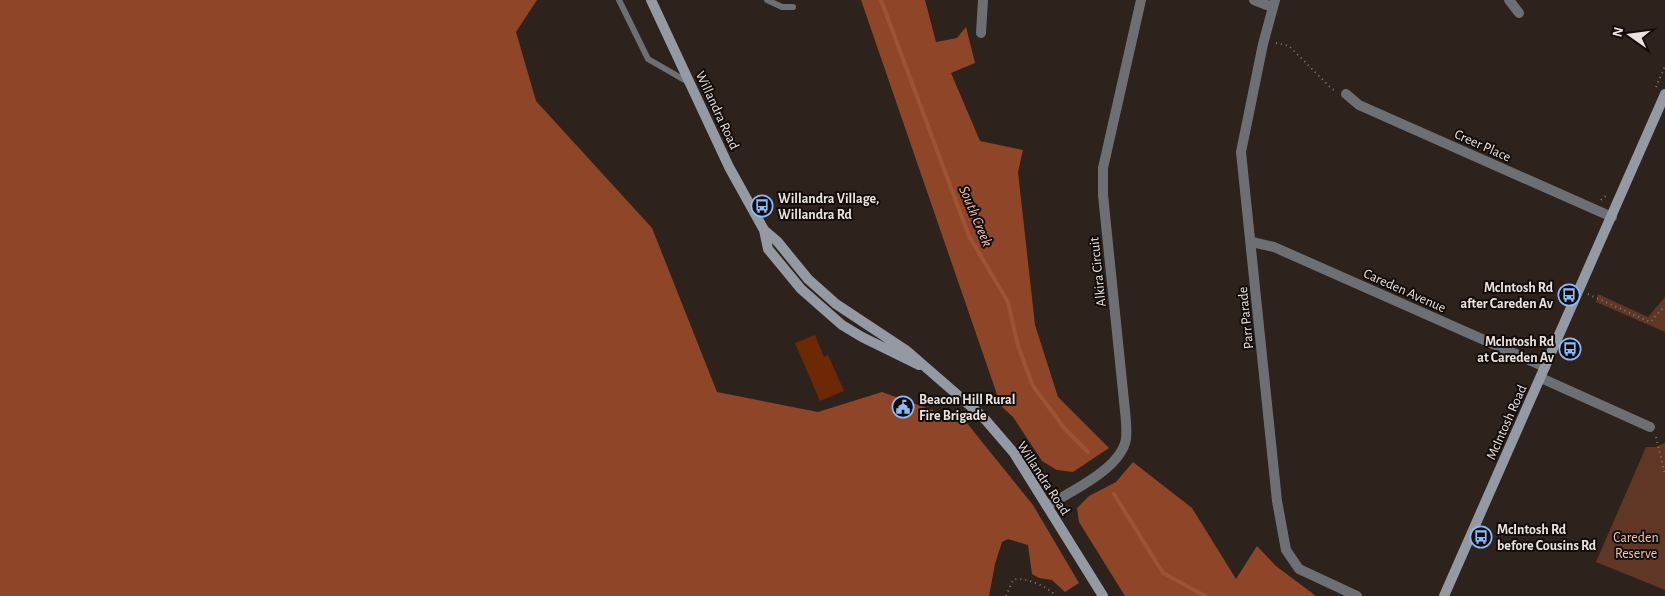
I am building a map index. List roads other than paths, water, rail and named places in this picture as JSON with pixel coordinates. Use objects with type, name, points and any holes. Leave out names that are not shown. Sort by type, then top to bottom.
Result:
[{"type":"main road","name":"Willandra Road","points":[[651,0],[729,167],[764,230],[768,250],[801,289],[825,312],[862,337],[924,367],[976,410],[998,433],[1047,506],[1103,596]]},
{"type":"main road","name":"McIntosh Road","points":[[1444,596],[1665,94]]},
{"type":"street","points":[[981,33],[983,0]]},
{"type":"street","name":"Alkira Circuit","points":[[1047,506],[1107,469],[1121,454],[1126,438],[1125,411],[1102,195],[1103,168],[1141,0]]},
{"type":"street","points":[[1254,0],[1274,4]]},
{"type":"street","points":[[1509,0],[1519,13]]},
{"type":"street","name":"Parr Parade","points":[[1274,4],[1264,40],[1241,152],[1252,242],[1277,502],[1286,550],[1299,569],[1357,596]]},
{"type":"street","name":"Creer Place","points":[[1346,94],[1359,105],[1612,217]]},
{"type":"street","name":"Careden Avenue","points":[[1252,242],[1274,247],[1546,367]]},
{"type":"street","points":[[1541,378],[1650,427]]},
{"type":"lane","points":[[619,0],[648,59],[691,84]]},
{"type":"lane","points":[[767,0],[793,8]]},
{"type":"waterway","name":"South Creek","points":[[881,0],[969,236],[1008,302],[1018,346],[1033,386],[1065,429],[1088,452]]},
{"type":"waterway","name":"South Creek","points":[[1114,494],[1163,573],[1205,596]]},
{"type":"place","name":"Willandra Village, Willandra Rd","points":[[762,206]]},
{"type":"place","name":"McIntosh Rd after Careden Av","points":[[1569,295]]},
{"type":"place","name":"McIntosh Rd at Careden Av","points":[[1570,349]]},
{"type":"place","name":"Beacon Hill Rural Fire Brigade","points":[[903,407]]},
{"type":"place","name":"McIntosh Rd before Cousins Rd","points":[[1481,537]]},
{"type":"park label","name":"Careden Reserve","points":[[1636,546]]}]
